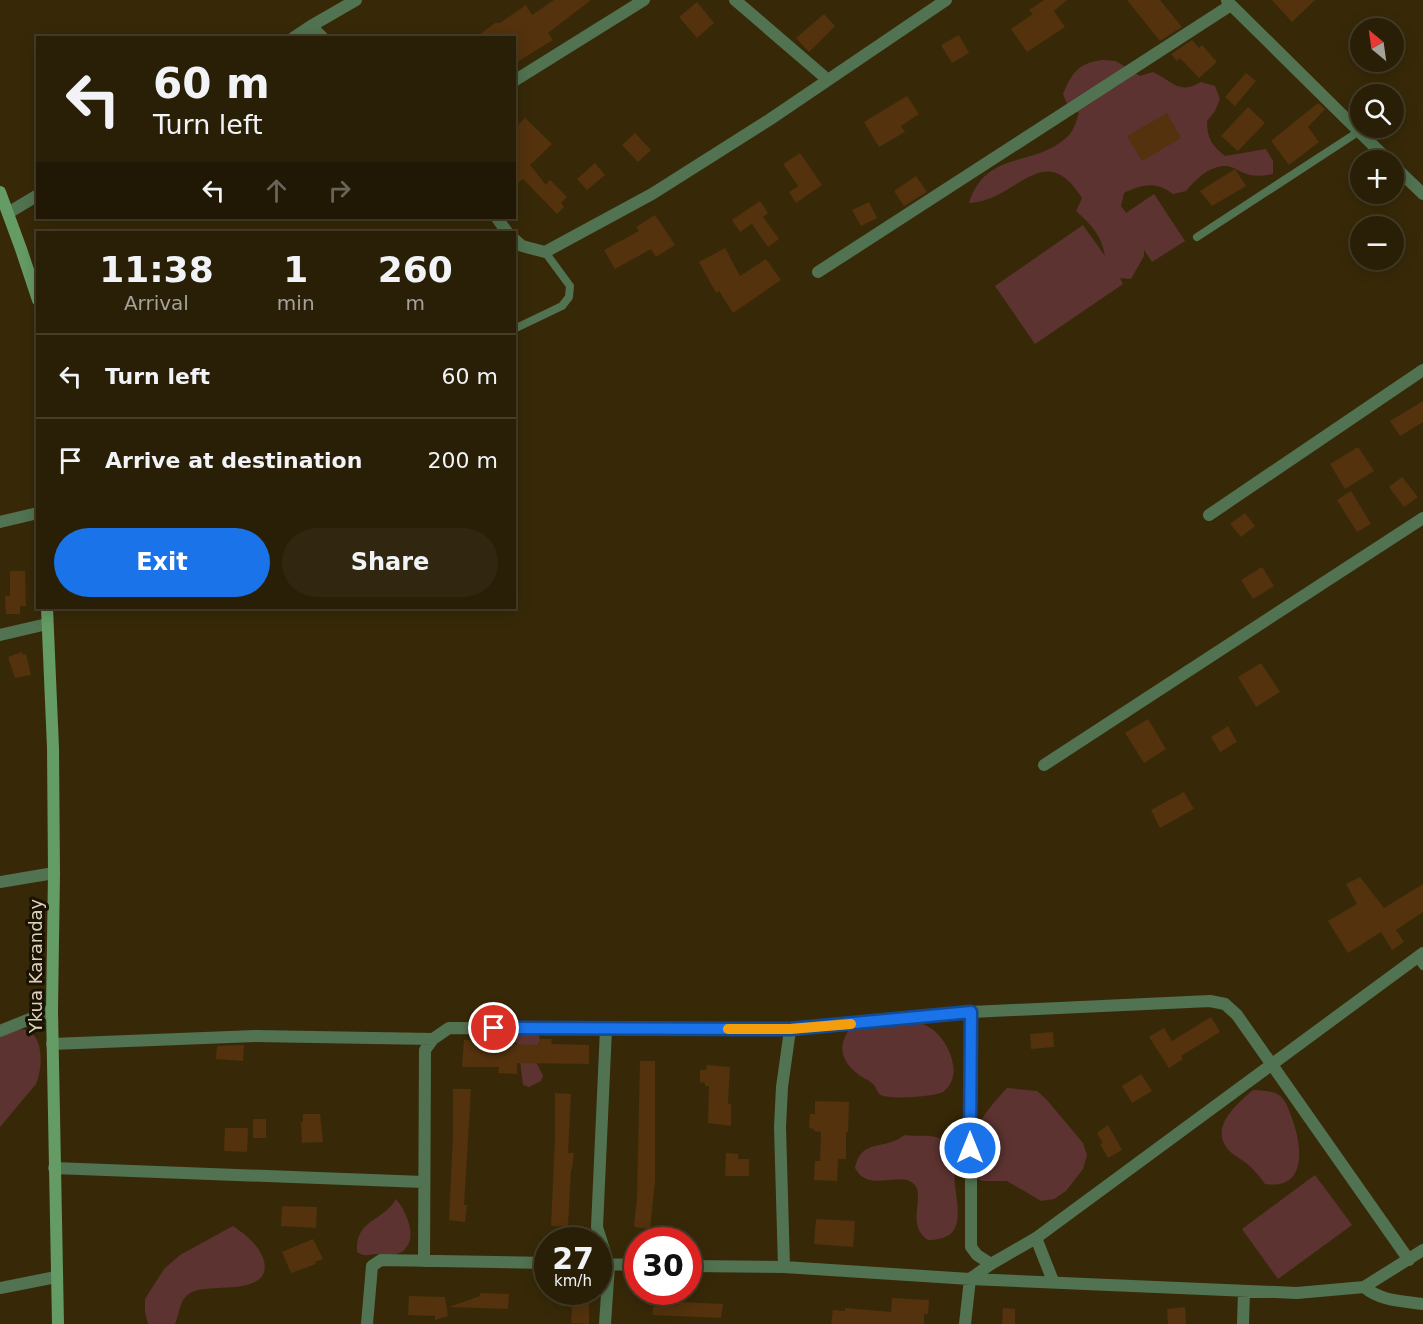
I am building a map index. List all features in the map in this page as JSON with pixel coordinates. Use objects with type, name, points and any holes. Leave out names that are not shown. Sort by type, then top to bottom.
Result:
[{"type":"street","points":[[296,36],[356,0]]},
{"type":"street","points":[[516,80],[645,0]]},
{"type":"street","points":[[735,0],[828,80]]},
{"type":"street","points":[[516,241],[522,246],[545,252],[652,194],[769,120],[946,0]]},
{"type":"street","points":[[818,272],[1228,2],[1350,124]]},
{"type":"street","points":[[311,27],[321,36]]},
{"type":"street","points":[[1364,138],[1377,150]]},
{"type":"street","points":[[1404,176],[1423,194]]},
{"type":"street","points":[[0,192],[36,294]]},
{"type":"street","points":[[8,213],[36,196]]},
{"type":"street","points":[[1209,515],[1423,370]]},
{"type":"street","points":[[0,522],[36,513]]},
{"type":"street","points":[[1044,765],[1423,518]]},
{"type":"street","name":"Ykua Karanday","points":[[47,609],[53,748],[52,1044],[58,1324]]},
{"type":"street","points":[[0,635],[47,624]]},
{"type":"street","points":[[0,882],[54,873]]},
{"type":"street","points":[[965,1324],[970,1279],[1036,1238],[1271,1063],[1421,959]]},
{"type":"street","points":[[424,1262],[425,1050],[433,1039],[449,1028],[790,1029],[971,1012],[1210,1001],[1225,1004],[1237,1016],[1409,1260]]},
{"type":"street","points":[[0,1031],[52,1010]]},
{"type":"street","points":[[971,1012],[971,1247],[977,1255],[991,1264]]},
{"type":"street","points":[[597,1227],[606,1029]]},
{"type":"street","points":[[784,1267],[780,1127],[782,1086],[790,1029]]},
{"type":"street","points":[[52,1044],[255,1036],[433,1039]]},
{"type":"street","points":[[54,1168],[423,1182]]},
{"type":"street","points":[[1036,1238],[1053,1281]]},
{"type":"street","points":[[702,1266],[784,1267],[970,1279],[1297,1293],[1364,1287],[1423,1250]]},
{"type":"street","points":[[368,1324],[372,1266],[381,1260],[534,1263]]},
{"type":"street","points":[[0,1288],[56,1277]]},
{"type":"street","points":[[1364,1287],[1374,1295],[1385,1299],[1423,1304]]},
{"type":"street","points":[[1243,1324],[1244,1291]]},
{"type":"street","points":[[605,1305],[605,1324]]},
{"type":"lane","points":[[1197,237],[1350,137]]},
{"type":"lane","points":[[516,328],[562,306],[569,297],[570,285],[545,252]]},
{"type":"shaded area","points":[[1094,61],[1116,61],[1140,76],[1153,72],[1176,86],[1187,87],[1201,82],[1215,86],[1220,99],[1215,111],[1207,121],[1209,137],[1214,145],[1225,156],[1266,149],[1273,161],[1273,174],[1251,175],[1231,167],[1220,166],[1203,174],[1186,191],[1173,194],[1161,187],[1149,185],[1124,193],[1121,206],[1126,213],[1154,194],[1185,241],[1152,262],[1144,250],[1144,256],[1131,279],[1120,278],[1123,284],[1035,344],[995,286],[1083,225],[1105,256],[1095,231],[1076,211],[1082,198],[1068,180],[1055,172],[1042,172],[986,200],[969,203],[977,186],[987,175],[999,167],[1053,147],[1069,135],[1079,113],[1068,107],[1063,94],[1077,70]]},
{"type":"shaded area","points":[[922,1024],[936,1032],[951,1055],[954,1072],[952,1080],[943,1092],[913,1097],[883,1096],[844,1058],[842,1047],[851,1027]]},
{"type":"shaded area","points":[[21,1029],[29,1031],[38,1043],[40,1069],[36,1084],[0,1127],[0,1035]]},
{"type":"shaded area","points":[[498,1032],[539,1034],[540,1041],[535,1055],[543,1075],[541,1081],[529,1087],[523,1085],[518,1044],[510,1039],[499,1039]]},
{"type":"shaded area","points":[[1007,1088],[1037,1091],[1083,1143],[1087,1155],[1083,1169],[1066,1191],[1054,1199],[1041,1201],[1007,1181],[982,1181],[970,1176],[968,1151],[971,1139],[979,1123]]},
{"type":"shaded area","points":[[1253,1090],[1280,1096],[1285,1101],[1293,1121],[1298,1143],[1298,1165],[1295,1174],[1279,1184],[1265,1184],[1252,1168],[1227,1148],[1223,1140],[1222,1131],[1228,1116]]},
{"type":"shaded area","points":[[904,1135],[936,1137],[944,1141],[951,1150],[955,1167],[958,1214],[954,1229],[949,1235],[940,1239],[928,1240],[921,1234],[917,1219],[918,1196],[914,1184],[901,1179],[868,1180],[861,1176],[855,1168],[863,1152],[875,1146],[890,1143]]},
{"type":"shaded area","points":[[1315,1175],[1352,1225],[1278,1279],[1242,1229]]},
{"type":"shaded area","points":[[396,1199],[407,1217],[410,1232],[408,1246],[400,1253],[393,1255],[362,1255],[357,1252],[360,1233],[391,1207]]},
{"type":"shaded area","points":[[233,1226],[252,1241],[262,1256],[264,1272],[259,1280],[238,1287],[192,1292],[182,1302],[175,1324],[148,1324],[145,1299],[164,1269],[180,1255]]},
{"type":"building","points":[[554,0],[591,0],[548,33],[553,40],[516,63],[516,36],[478,36],[526,5],[532,15]]},
{"type":"building","points":[[1044,0],[1067,0],[1054,11],[1065,27],[1027,52],[1011,29],[1033,14],[1029,10]]},
{"type":"building","points":[[1127,0],[1160,0],[1182,27],[1160,41]]},
{"type":"building","points":[[1272,0],[1315,0],[1292,22]]},
{"type":"building","points":[[697,2],[714,23],[697,38],[679,17]]},
{"type":"building","points":[[824,14],[835,26],[809,52],[796,38]]},
{"type":"building","points":[[959,35],[969,53],[952,63],[941,45]]},
{"type":"building","points":[[1192,40],[1199,48],[1202,45],[1217,62],[1199,78],[1180,58],[1177,61],[1171,54]]},
{"type":"building","points":[[1246,73],[1256,81],[1235,106],[1225,97]]},
{"type":"building","points":[[907,96],[919,114],[901,126],[905,132],[879,147],[864,122]]},
{"type":"building","points":[[1318,103],[1325,109],[1308,127],[1319,142],[1289,165],[1271,141]]},
{"type":"building","points":[[1248,107],[1265,123],[1238,151],[1221,136]]},
{"type":"building","points":[[1167,113],[1181,138],[1142,161],[1127,136]]},
{"type":"building","points":[[525,118],[552,144],[530,165],[546,185],[550,180],[567,197],[561,203],[564,207],[557,214],[523,179],[516,184],[516,126]]},
{"type":"building","points":[[635,133],[651,150],[638,162],[622,145]]},
{"type":"building","points":[[800,153],[822,185],[796,203],[789,192],[798,186],[783,164]]},
{"type":"building","points":[[595,163],[605,175],[587,190],[577,179]]},
{"type":"building","points":[[1235,169],[1246,186],[1212,206],[1200,191]]},
{"type":"building","points":[[916,176],[927,192],[904,206],[894,191]]},
{"type":"building","points":[[760,201],[768,213],[763,217],[779,239],[768,247],[752,224],[740,232],[732,220]]},
{"type":"building","points":[[869,202],[877,218],[861,226],[852,210]]},
{"type":"building","points":[[655,215],[675,245],[656,257],[651,249],[615,269],[604,250],[639,231],[636,227]]},
{"type":"building","points":[[725,248],[740,276],[766,259],[781,280],[733,313],[719,291],[716,293],[699,262]]},
{"type":"building","points":[[1423,401],[1423,422],[1400,436],[1390,421]]},
{"type":"building","points":[[1358,447],[1374,471],[1345,489],[1330,464]]},
{"type":"building","points":[[1402,477],[1418,497],[1404,507],[1389,487]]},
{"type":"building","points":[[1351,491],[1371,524],[1357,532],[1337,500]]},
{"type":"building","points":[[1245,513],[1255,526],[1241,537],[1230,524]]},
{"type":"building","points":[[1262,567],[1274,586],[1253,599],[1241,580]]},
{"type":"building","points":[[10,571],[25,571],[26,606],[20,606],[20,614],[6,614],[5,596],[10,596]]},
{"type":"building","points":[[22,652],[23,655],[26,654],[31,675],[15,678],[8,657]]},
{"type":"building","points":[[1261,663],[1280,692],[1256,707],[1238,677]]},
{"type":"building","points":[[1148,719],[1166,749],[1144,763],[1125,733]]},
{"type":"building","points":[[1228,726],[1237,742],[1220,752],[1211,737]]},
{"type":"building","points":[[1184,792],[1194,809],[1160,828],[1151,810]]},
{"type":"building","points":[[1360,877],[1384,908],[1423,884],[1423,912],[1396,930],[1404,942],[1392,950],[1381,932],[1348,953],[1328,921],[1357,904],[1346,884]]},
{"type":"building","points":[[1211,1017],[1220,1032],[1181,1056],[1183,1059],[1169,1068],[1149,1037],[1164,1028],[1172,1041]]},
{"type":"building","points":[[1053,1032],[1054,1047],[1031,1049],[1030,1034]]},
{"type":"building","points":[[540,1039],[552,1039],[551,1044],[589,1045],[589,1064],[517,1063],[517,1074],[498,1073],[499,1067],[462,1067],[464,1040],[478,1040],[478,1043],[539,1045]]},
{"type":"building","points":[[244,1045],[243,1061],[216,1059],[217,1046]]},
{"type":"building","points":[[640,1061],[655,1061],[655,1182],[650,1227],[634,1227],[637,1198]]},
{"type":"building","points":[[707,1065],[730,1067],[728,1104],[731,1104],[731,1126],[708,1123],[709,1086],[700,1082],[700,1070],[706,1070]]},
{"type":"building","points":[[1141,1074],[1152,1091],[1132,1103],[1122,1086]]},
{"type":"building","points":[[453,1089],[471,1089],[465,1222],[449,1220]]},
{"type":"building","points":[[555,1093],[571,1094],[568,1153],[574,1153],[568,1226],[551,1226]]},
{"type":"building","points":[[815,1101],[849,1102],[846,1159],[838,1159],[837,1181],[814,1180],[815,1161],[820,1161],[821,1132],[809,1128],[810,1114],[815,1114]]},
{"type":"building","points":[[303,1114],[320,1114],[323,1142],[302,1143]]},
{"type":"building","points":[[253,1119],[266,1119],[266,1138],[253,1138]]},
{"type":"building","points":[[1108,1125],[1122,1150],[1108,1158],[1097,1133]]},
{"type":"building","points":[[225,1128],[248,1128],[247,1152],[224,1151]]},
{"type":"building","points":[[726,1153],[738,1154],[738,1159],[749,1159],[749,1176],[725,1176]]},
{"type":"building","points":[[282,1206],[317,1207],[316,1228],[281,1226]]},
{"type":"building","points":[[816,1219],[855,1221],[853,1247],[814,1244]]},
{"type":"building","points":[[313,1239],[323,1259],[291,1273],[282,1252]]},
{"type":"building","points":[[480,1293],[509,1294],[508,1309],[449,1307],[480,1296]]},
{"type":"building","points":[[409,1296],[445,1297],[448,1316],[435,1320],[435,1316],[408,1315]]},
{"type":"building","points":[[892,1298],[929,1300],[928,1314],[924,1314],[924,1324],[831,1324],[833,1310],[845,1311],[845,1308],[891,1312]]},
{"type":"building","points":[[702,1303],[723,1304],[721,1318],[653,1315],[653,1307],[702,1305]]},
{"type":"building","points":[[589,1305],[589,1324],[571,1323],[572,1306],[561,1306]]},
{"type":"building","points":[[1185,1307],[1186,1324],[1168,1324],[1167,1309]]},
{"type":"building","points":[[1003,1308],[1015,1309],[1015,1324],[1002,1324]]},
{"type":"slow traffic","points":[[728,1029],[790,1029],[851,1024]]},
{"type":"route","points":[[494,1028],[790,1029],[971,1012],[970,1148]]}]
